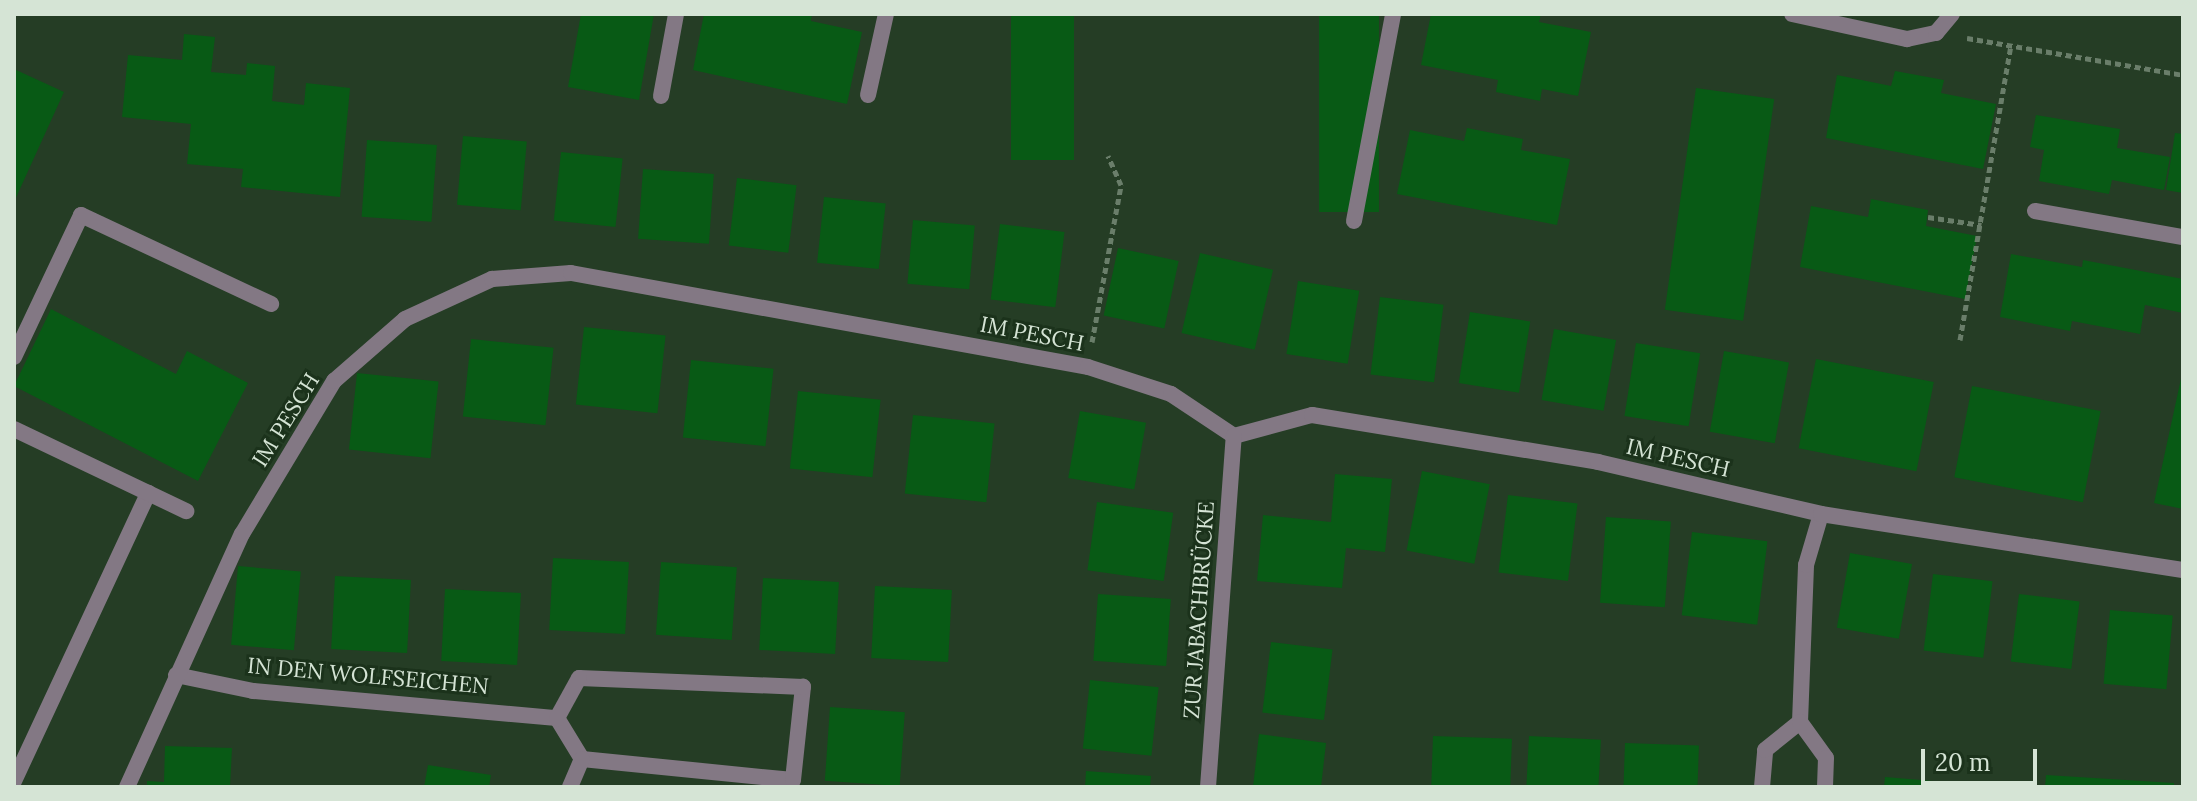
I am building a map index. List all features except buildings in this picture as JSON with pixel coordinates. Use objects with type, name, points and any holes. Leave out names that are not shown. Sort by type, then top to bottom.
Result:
[{"type":"street","points":[[661,96],[676,14]]},
{"type":"street","points":[[868,95],[886,14]]},
{"type":"street","points":[[1354,221],[1393,14]]},
{"type":"street","points":[[1792,14],[1907,39],[1936,33],[1952,14]]},
{"type":"street","points":[[2035,211],[2183,237]]},
{"type":"street","points":[[14,357],[81,215],[271,304]]},
{"type":"street","name":"IM PESCH","points":[[127,787],[242,534],[334,381],[405,319],[492,279],[571,273],[1088,367],[1171,394],[1234,436],[1312,415],[1598,462],[1821,514],[2183,570]]},
{"type":"street","points":[[14,429],[186,511]]},
{"type":"street","name":"ZUR JABACHBRÜCKE","points":[[1208,787],[1234,436]]},
{"type":"street","points":[[14,781],[148,493]]},
{"type":"street","points":[[1821,514],[1806,565],[1800,722],[1826,758],[1825,787]]},
{"type":"street","name":"IN DEN WOLFSEICHEN","points":[[176,675],[253,691],[557,718]]},
{"type":"street","points":[[579,678],[803,687],[793,784],[582,759],[557,718],[579,678]]},
{"type":"street","points":[[1762,787],[1765,750],[1800,722]]},
{"type":"street","points":[[570,787],[582,759]]},
{"type":"path","points":[[1936,33],[2183,75]]},
{"type":"path","points":[[1960,340],[2011,46]]},
{"type":"path","points":[[1088,367],[1121,185],[1108,156]]},
{"type":"path","points":[[1928,217],[1981,225]]}]
